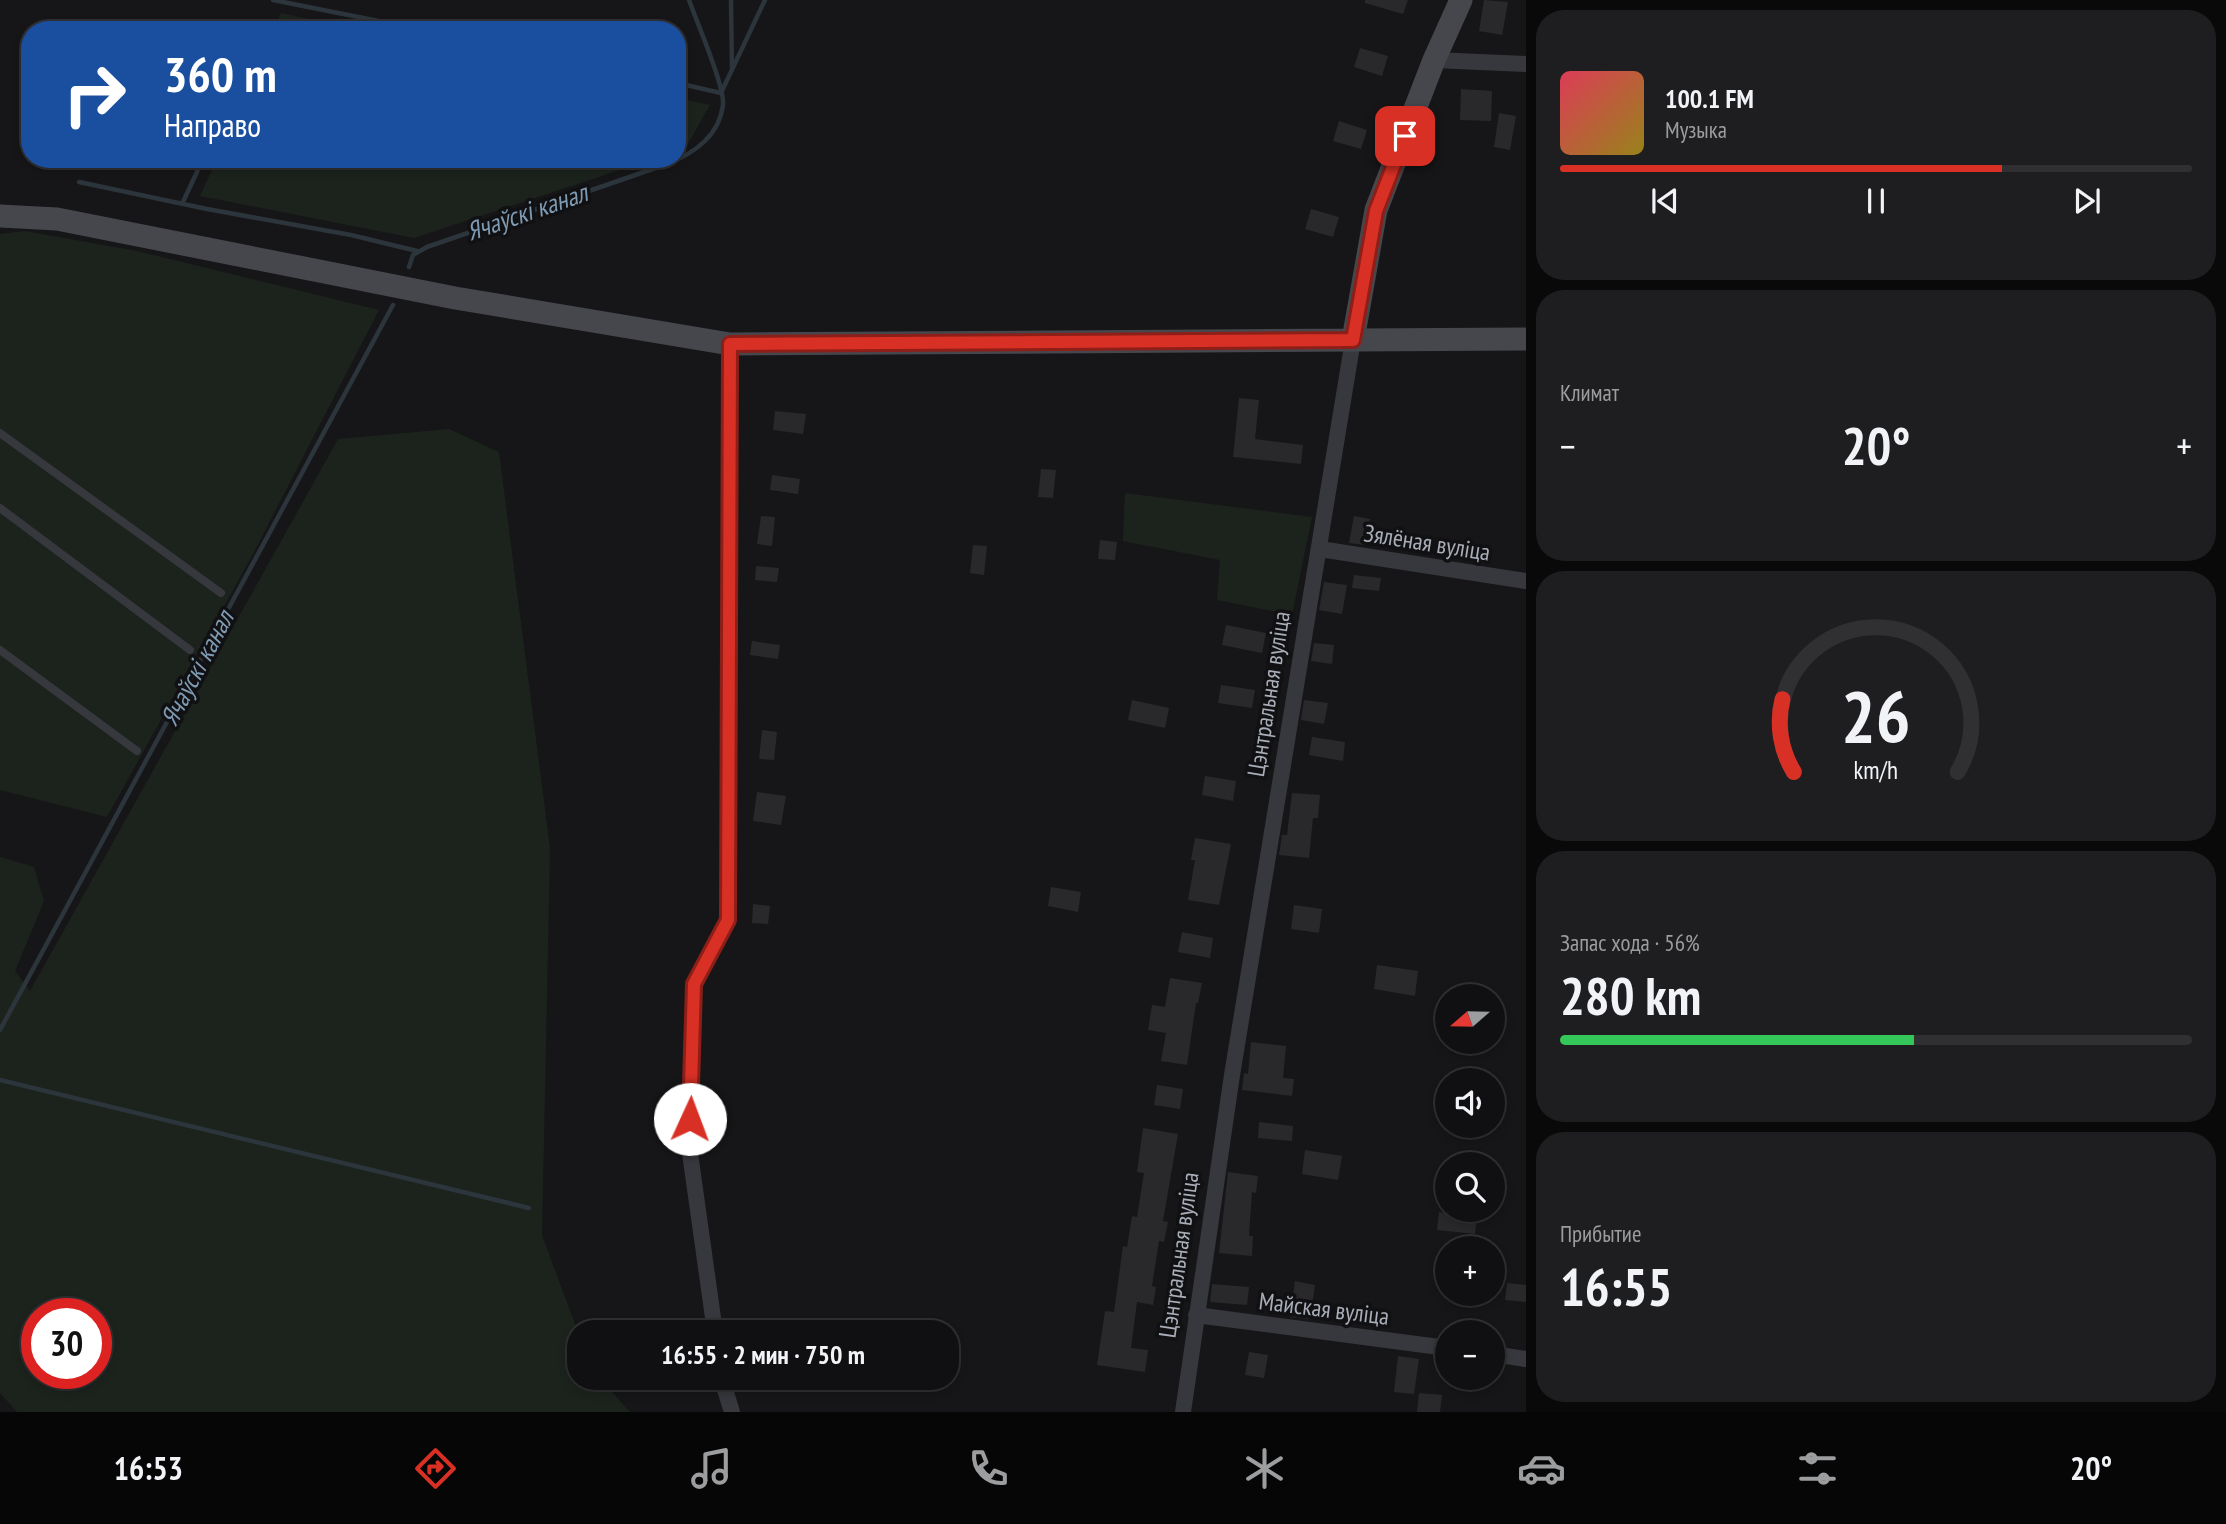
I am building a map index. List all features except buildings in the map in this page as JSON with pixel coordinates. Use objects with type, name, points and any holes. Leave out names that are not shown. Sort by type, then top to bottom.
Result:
[{"type":"main road","name":"Цэнтральная вуліца","points":[[1353,340],[1376,211],[1434,60],[1461,0]]},
{"type":"main road","points":[[0,216],[57,219],[455,298],[730,344],[1526,339]]},
{"type":"street","points":[[1434,60],[1526,64]]},
{"type":"street","name":"Цэнтральная вуліца","points":[[1183,1412],[1232,1075],[1353,340]]},
{"type":"street","points":[[713,1320],[689,1146],[694,984],[728,920],[730,344]]},
{"type":"street","name":"Зялёная вуліца","points":[[1320,549],[1526,581]]},
{"type":"street","name":"Майская вуліца","points":[[1196,1315],[1435,1346]]},
{"type":"street","points":[[1505,1356],[1526,1359]]},
{"type":"street","points":[[725,1390],[732,1412]]},
{"type":"lane","points":[[0,433],[221,593]]},
{"type":"lane","points":[[0,508],[190,650]]},
{"type":"lane","points":[[0,650],[136,751]]},
{"type":"shaded area","points":[[281,13],[318,21],[278,21]]},
{"type":"shaded area","points":[[686,100],[710,105],[686,147]]},
{"type":"shaded area","points":[[213,168],[626,168],[414,238],[200,196]]},
{"type":"shaded area","points":[[25,231],[137,251],[379,310],[253,554],[107,817],[0,790],[0,234]]},
{"type":"shaded area","points":[[449,429],[499,452],[550,848],[542,1235],[573,1320],[567,1320],[567,1390],[610,1390],[630,1412],[17,1412],[0,1393],[0,857],[34,867],[44,901],[15,971],[30,991],[338,439]]},
{"type":"shaded area","points":[[1125,493],[1312,517],[1292,615],[1217,600],[1220,560],[1123,541]]},
{"type":"waterway","points":[[273,0],[379,21]]},
{"type":"waterway","name":"Ячаўскі канал","points":[[686,155],[697,148],[717,126],[723,105],[715,69],[689,0]]},
{"type":"waterway","points":[[731,0],[732,69]]},
{"type":"waterway","points":[[686,85],[721,93],[765,0]]},
{"type":"waterway","points":[[182,204],[199,168]]},
{"type":"waterway","name":"Ячаўскі канал","points":[[409,267],[413,255],[427,247],[656,168]]},
{"type":"waterway","points":[[79,182],[351,235],[417,251]]},
{"type":"waterway","name":"Ячаўскі канал","points":[[0,1030],[393,305]]},
{"type":"waterway","points":[[0,1080],[529,1208]]},
{"type":"route","points":[[690,1119],[694,984],[728,920],[730,344],[1353,340],[1376,211],[1405,136]]}]
